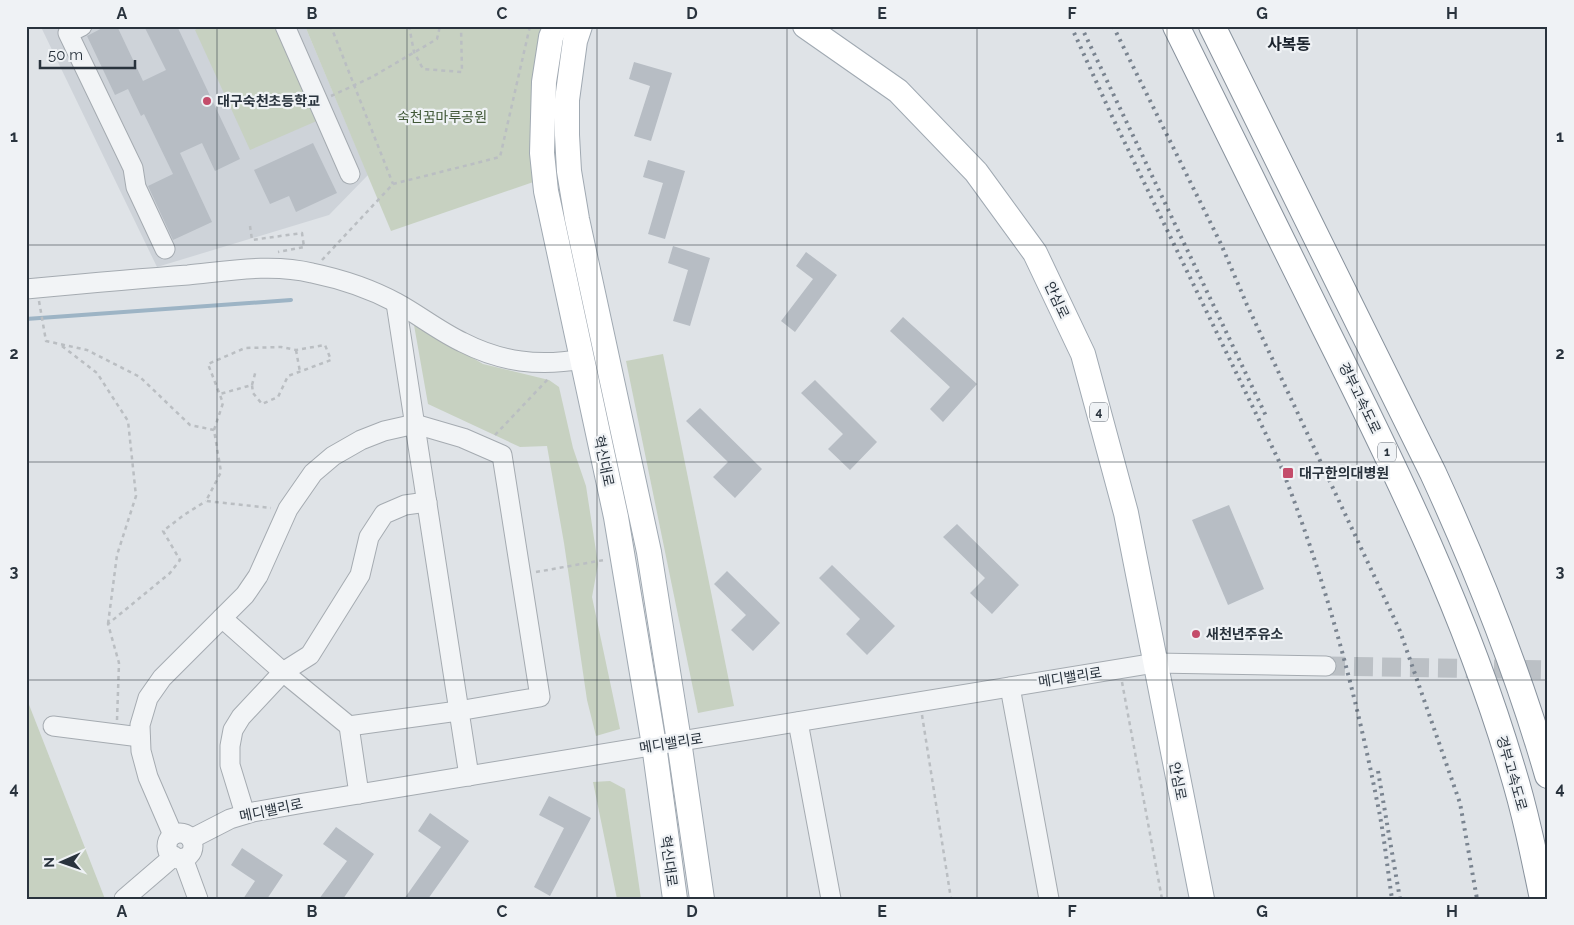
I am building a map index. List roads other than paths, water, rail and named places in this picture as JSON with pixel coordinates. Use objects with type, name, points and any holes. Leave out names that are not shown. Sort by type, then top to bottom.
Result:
[{"type":"highway","name":"경부고속도로","points":[[1176,26],[1390,460],[1441,574],[1480,672],[1513,770],[1543,899]]},
{"type":"highway","name":"1","points":[[1212,26],[1422,450],[1453,517],[1504,642],[1548,775]]},
{"type":"main road","name":"안심로","points":[[805,26],[898,91],[976,172],[1035,253],[1083,354],[1126,513],[1202,899]]},
{"type":"main road","name":"혁신대로","points":[[553,30],[544,82],[542,120],[542,153],[546,191],[573,361],[616,517],[654,745],[675,899]]},
{"type":"main road","points":[[581,31],[567,100],[569,171],[577,220],[649,552],[702,899]]},
{"type":"street","points":[[82,26],[68,33],[133,168],[136,187],[165,249]]},
{"type":"street","points":[[285,26],[350,174]]},
{"type":"street","points":[[31,289],[241,270],[272,269],[311,272],[349,283],[396,303],[460,342],[485,353],[518,362],[573,361]]},
{"type":"street","points":[[396,303],[469,776]]},
{"type":"street","points":[[124,899],[178,857],[187,857],[193,846],[182,837],[148,777],[141,751],[140,725],[148,698],[162,678],[245,595],[258,576],[288,509],[313,473],[333,456],[361,440],[384,431],[415,424],[463,438],[502,455],[540,697],[458,711],[349,726]]},
{"type":"street","points":[[245,814],[230,765],[230,746],[233,730],[241,717],[283,672],[310,655],[360,576],[369,537],[384,514],[405,505],[427,502]]},
{"type":"street","points":[[222,618],[283,672],[349,726],[358,794]]},
{"type":"street","points":[[1155,663],[1326,666]]},
{"type":"street","name":"메디밸리로","points":[[182,837],[245,814],[1155,663]]},
{"type":"street","points":[[1010,687],[1049,899]]},
{"type":"street","points":[[798,722],[831,899]]},
{"type":"street","points":[[52,726],[140,737]]},
{"type":"street","points":[[178,857],[198,899]]},
{"type":"waterway","points":[[26,319],[291,300]]},
{"type":"tunnel","points":[[1326,666],[1548,670]]},
{"type":"railway","points":[[1071,26],[1110,112],[1278,459],[1294,501],[1323,585],[1358,714],[1384,837],[1392,899]]},
{"type":"railway","points":[[1081,26],[1266,416]]},
{"type":"railway","points":[[1113,26],[1221,244],[1247,305],[1400,631],[1460,803],[1477,899]]},
{"type":"railway","points":[[1378,771],[1400,899]]},
{"type":"place","name":"대구숙천초등학교","points":[[207,101]]},
{"type":"place","name":"대구한의대병원","points":[[1288,473]]},
{"type":"place","name":"새천년주유소","points":[[1196,634]]},
{"type":"district","name":"사복동","points":[[1289,44]]},
{"type":"park label","name":"숙천꿈마루공원","points":[[442,117]]}]
